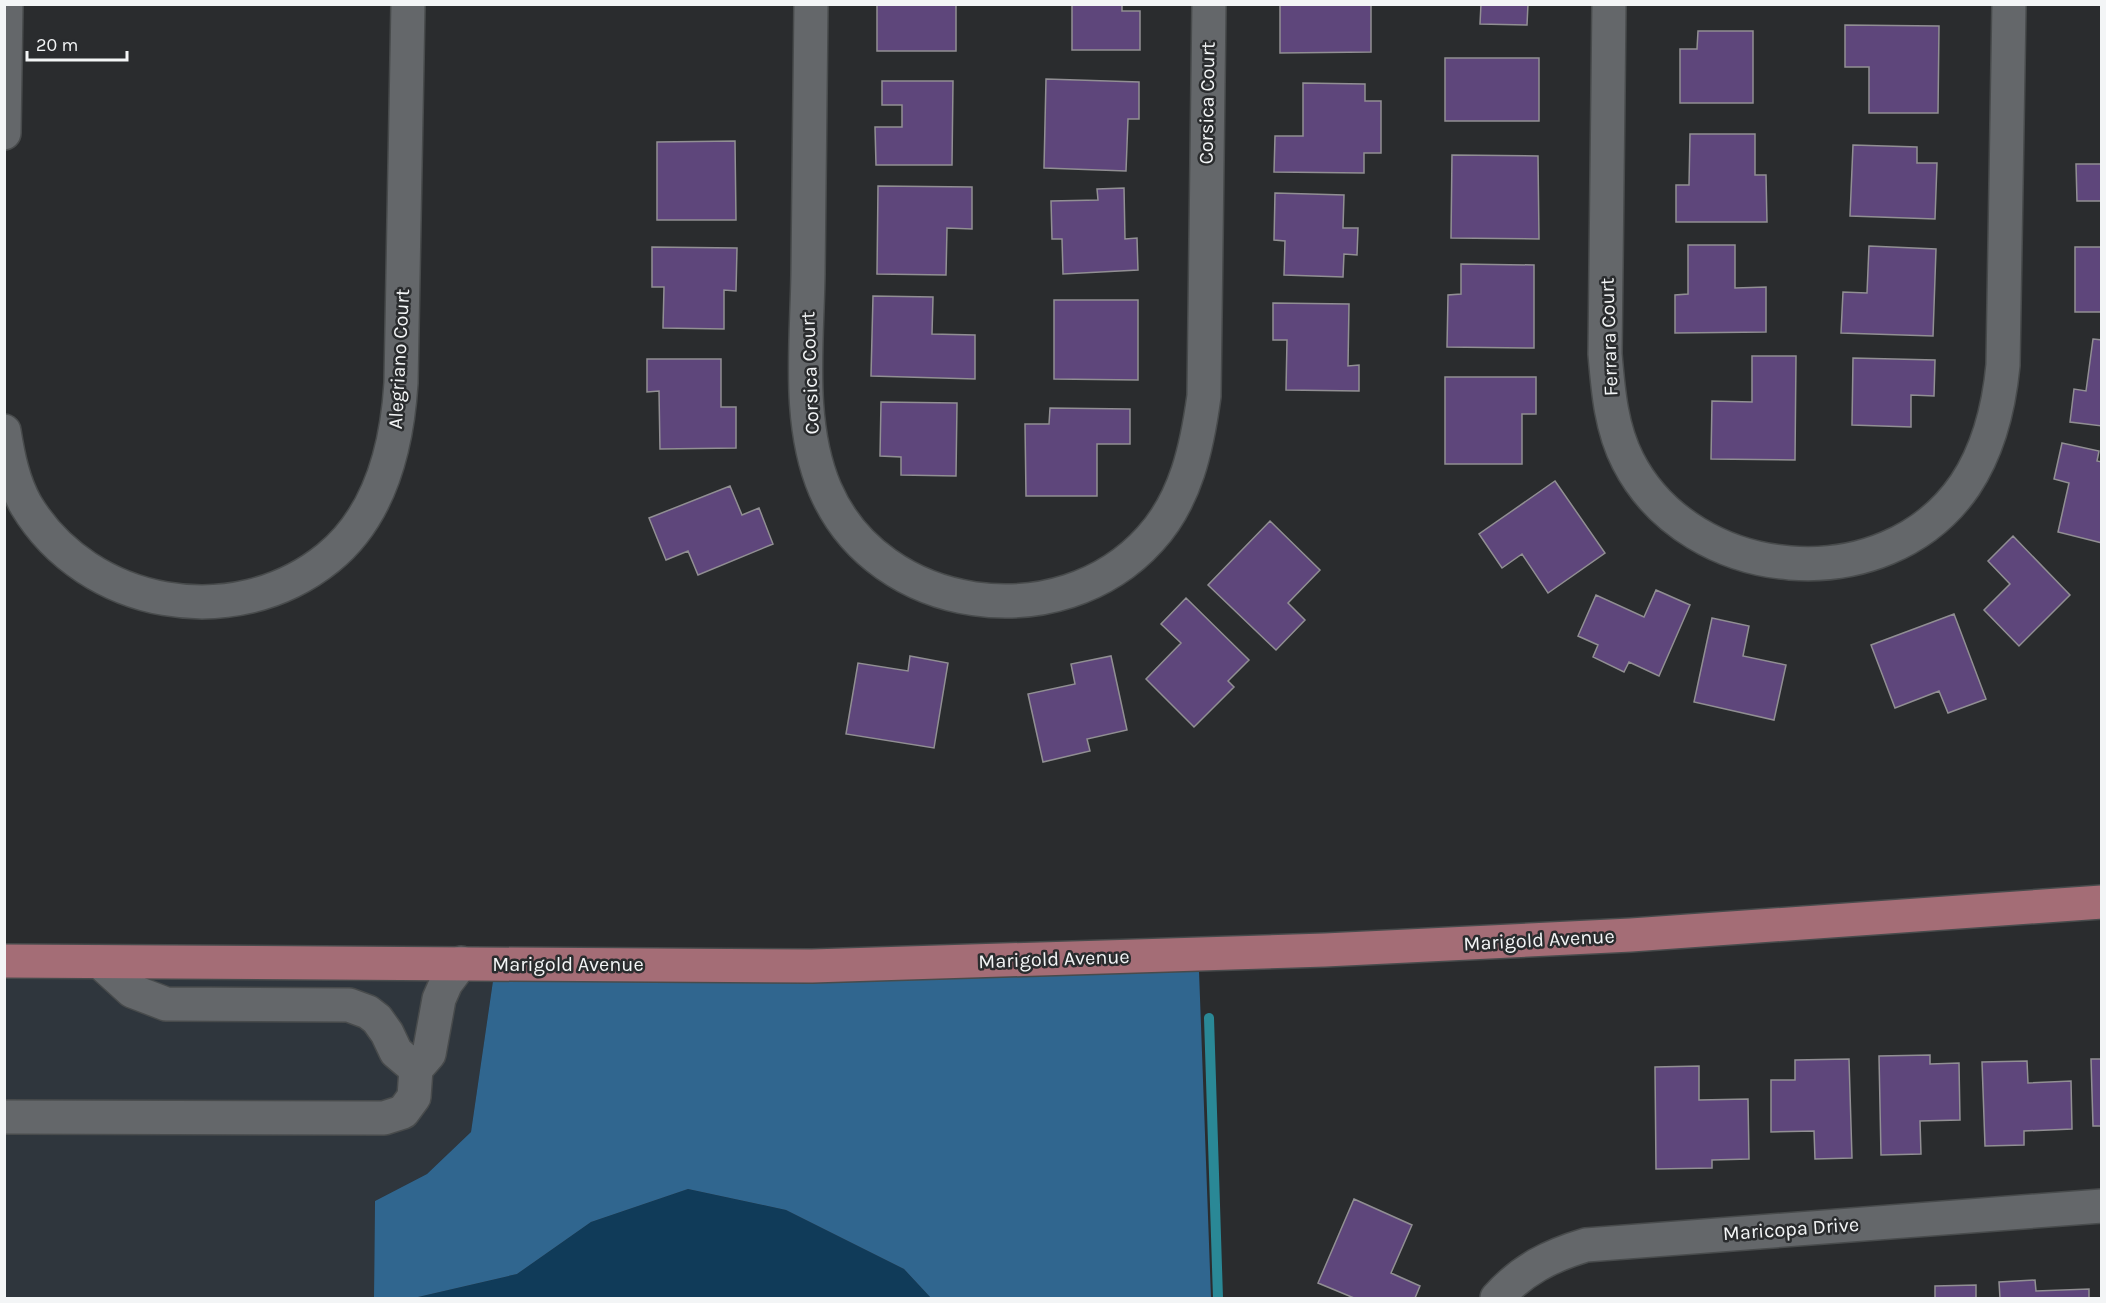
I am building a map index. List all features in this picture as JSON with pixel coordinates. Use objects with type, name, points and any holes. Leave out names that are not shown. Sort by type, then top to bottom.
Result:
[{"type":"main road","name":"Marigold Avenue","points":[[4,961],[813,966],[1325,950],[1631,935],[2102,902]]},
{"type":"street","points":[[4,133],[6,4]]},
{"type":"street","name":"Alegriano Court","points":[[4,431],[15,482],[26,505],[39,522],[77,561],[104,579],[131,590],[185,602],[216,603],[245,599],[302,576],[329,558],[350,535],[370,506],[386,473],[397,434],[401,383],[408,4]]},
{"type":"street","name":"Corsica Court","points":[[810,4],[807,391],[816,461],[825,489],[838,513],[852,533],[873,554],[897,572],[935,590],[1000,602],[1024,601],[1066,594],[1104,576],[1128,560],[1150,539],[1169,514],[1183,486],[1199,431],[1204,396],[1209,4]]},
{"type":"street","name":"Ferrara Court","points":[[1610,4],[1605,354],[1609,397],[1617,432],[1628,461],[1645,487],[1667,513],[1692,532],[1717,546],[1741,555],[1804,564],[1832,564],[1862,557],[1912,534],[1948,506],[1965,486],[1982,456],[2000,395],[2003,365],[2009,4]]},
{"type":"street","points":[[100,962],[132,991],[166,1004],[349,1005],[368,1012],[377,1019],[396,1052],[416,1069]]},
{"type":"street","points":[[4,1117],[384,1118],[403,1112],[414,1097],[416,1069],[429,1054],[439,999],[446,982],[461,963]]},
{"type":"street","name":"Maricopa Drive","points":[[1497,1299],[1532,1266],[1555,1254],[1586,1245],[2102,1206]]},
{"type":"shaded area","points":[[1199,971],[1211,1298],[931,1298],[904,1269],[786,1210],[688,1189],[591,1222],[517,1274],[418,1297],[374,1298],[375,1201],[427,1174],[471,1132],[493,981],[812,983]]},
{"type":"shaded area","points":[[5,978],[493,981],[471,1132],[427,1174],[375,1201],[374,1298],[5,1298]]},
{"type":"shaded area","points":[[688,1189],[786,1210],[904,1269],[931,1298],[317,1298],[418,1297],[517,1274],[591,1222]]},
{"type":"building","points":[[877,4],[956,4],[956,51],[877,51]]},
{"type":"building","points":[[1072,4],[1122,4],[1122,11],[1140,11],[1140,50],[1072,50]]},
{"type":"building","points":[[1280,4],[1371,4],[1371,52],[1280,53]]},
{"type":"building","points":[[1481,4],[1528,4],[1527,25],[1480,24]]},
{"type":"building","points":[[1845,25],[1939,26],[1938,113],[1869,113],[1869,67],[1845,67]]},
{"type":"building","points":[[1698,31],[1753,31],[1753,103],[1680,103],[1680,49],[1697,49]]},
{"type":"building","points":[[1445,58],[1539,58],[1539,121],[1445,121]]},
{"type":"building","points":[[1046,79],[1139,82],[1139,119],[1128,119],[1126,171],[1044,168]]},
{"type":"building","points":[[882,81],[953,81],[952,165],[876,165],[875,127],[902,127],[902,105],[882,105]]},
{"type":"building","points":[[1303,83],[1365,84],[1365,101],[1381,101],[1381,153],[1364,153],[1364,173],[1274,172],[1275,136],[1303,136]]},
{"type":"building","points":[[1690,134],[1755,134],[1755,175],[1766,175],[1767,222],[1676,222],[1676,185],[1689,185]]},
{"type":"building","points":[[735,141],[736,220],[657,220],[657,142]]},
{"type":"building","points":[[1853,145],[1917,147],[1917,163],[1937,163],[1935,219],[1850,216]]},
{"type":"building","points":[[1452,155],[1538,156],[1539,239],[1451,238]]},
{"type":"building","points":[[2076,164],[2102,164],[2102,201],[2077,201]]},
{"type":"building","points":[[878,186],[972,187],[972,229],[947,228],[946,275],[877,274]]},
{"type":"building","points":[[1124,188],[1125,239],[1137,238],[1138,270],[1063,274],[1062,239],[1052,239],[1051,201],[1098,200],[1097,189]]},
{"type":"building","points":[[1275,193],[1344,195],[1343,228],[1358,228],[1357,255],[1344,254],[1343,277],[1284,275],[1285,241],[1274,240]]},
{"type":"building","points":[[1688,245],[1735,245],[1735,288],[1766,287],[1766,332],[1675,333],[1675,295],[1688,294]]},
{"type":"building","points":[[1869,246],[1936,249],[1933,336],[1841,333],[1843,292],[1867,293]]},
{"type":"building","points":[[652,247],[737,248],[736,291],[724,290],[724,329],[663,328],[664,287],[652,287]]},
{"type":"building","points":[[2075,247],[2102,247],[2102,312],[2075,312]]},
{"type":"building","points":[[1461,264],[1534,265],[1534,348],[1447,347],[1448,295],[1461,294]]},
{"type":"building","points":[[873,296],[933,297],[932,334],[975,335],[975,379],[871,376]]},
{"type":"building","points":[[1054,300],[1138,300],[1138,380],[1054,379]]},
{"type":"building","points":[[1273,303],[1349,304],[1348,366],[1359,365],[1359,391],[1286,390],[1287,340],[1273,340]]},
{"type":"building","points":[[2093,339],[2102,340],[2102,426],[2070,422],[2074,389],[2086,391]]},
{"type":"building","points":[[1752,356],[1796,356],[1795,460],[1711,459],[1712,401],[1752,402]]},
{"type":"building","points":[[1853,358],[1935,360],[1934,396],[1911,395],[1911,427],[1852,425]]},
{"type":"building","points":[[647,359],[721,359],[721,407],[736,407],[736,448],[660,449],[659,391],[647,392]]},
{"type":"building","points":[[1445,377],[1536,377],[1536,414],[1522,414],[1522,464],[1445,464]]},
{"type":"building","points":[[881,402],[957,403],[956,476],[901,475],[901,457],[880,456]]},
{"type":"building","points":[[1050,408],[1130,409],[1130,444],[1097,444],[1097,496],[1026,496],[1025,424],[1049,424]]},
{"type":"building","points":[[2062,443],[2099,451],[2097,461],[2102,462],[2102,543],[2058,532],[2069,483],[2054,479]]},
{"type":"building","points":[[1555,481],[1605,553],[1548,593],[1522,554],[1502,568],[1479,534]]},
{"type":"building","points":[[730,486],[742,515],[759,508],[773,544],[698,575],[688,551],[666,560],[649,518]]},
{"type":"building","points":[[1270,521],[1320,570],[1288,603],[1305,620],[1276,650],[1208,585]]},
{"type":"building","points":[[2013,536],[2070,595],[2019,646],[1984,610],[2010,584],[1988,561]]},
{"type":"building","points":[[1656,590],[1690,605],[1659,676],[1629,662],[1624,672],[1593,657],[1598,645],[1578,636],[1596,595],[1644,617]]},
{"type":"building","points":[[1186,598],[1249,660],[1228,681],[1234,687],[1194,727],[1146,679],[1181,643],[1161,624]]},
{"type":"building","points":[[1954,614],[1986,699],[1948,713],[1939,691],[1895,708],[1871,645]]},
{"type":"building","points":[[1712,618],[1749,626],[1743,656],[1786,665],[1774,720],[1694,702]]},
{"type":"building","points":[[910,656],[948,663],[934,748],[846,734],[858,663],[908,671]]},
{"type":"building","points":[[1111,656],[1127,730],[1087,739],[1090,751],[1043,762],[1028,694],[1075,684],[1071,664]]},
{"type":"building","points":[[1930,1055],[1930,1064],[1959,1063],[1960,1120],[1920,1121],[1921,1154],[1881,1155],[1879,1056]]},
{"type":"building","points":[[1849,1059],[1852,1158],[1815,1159],[1814,1131],[1771,1132],[1771,1080],[1795,1080],[1795,1060]]},
{"type":"building","points":[[2091,1059],[2102,1059],[2102,1126],[2093,1126]]},
{"type":"building","points":[[2027,1061],[2028,1083],[2071,1081],[2072,1129],[2024,1131],[2024,1145],[1985,1146],[1982,1062]]},
{"type":"building","points":[[1699,1066],[1699,1100],[1748,1099],[1749,1159],[1712,1160],[1712,1168],[1656,1169],[1655,1067]]},
{"type":"building","points":[[1354,1199],[1412,1225],[1391,1273],[1420,1286],[1415,1298],[1354,1298],[1318,1283]]},
{"type":"building","points":[[2035,1280],[2036,1291],[2089,1289],[2089,1298],[2000,1298],[1999,1282]]},
{"type":"building","points":[[1976,1285],[1976,1298],[1935,1298],[1935,1286]]},
{"type":"waterway","points":[[1209,1018],[1218,1298]]}]
